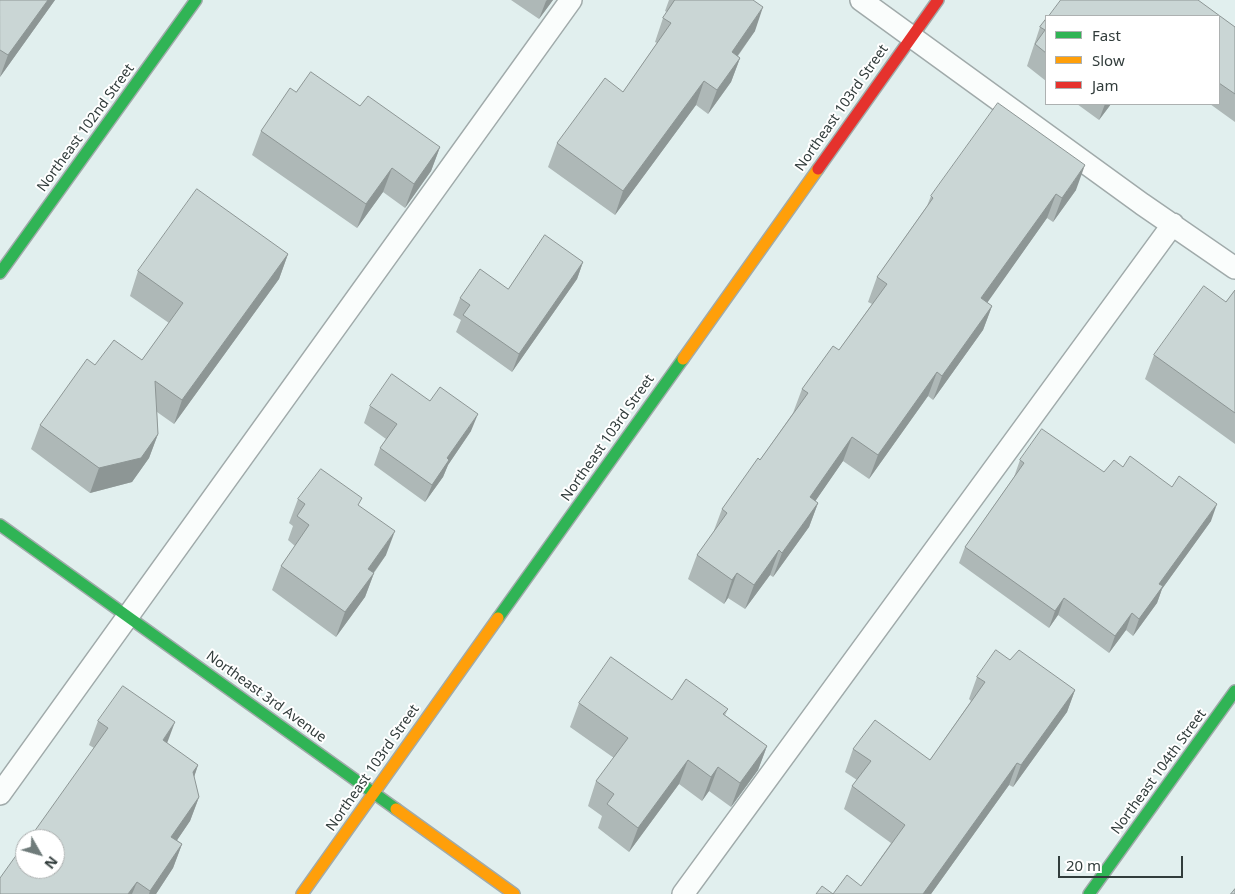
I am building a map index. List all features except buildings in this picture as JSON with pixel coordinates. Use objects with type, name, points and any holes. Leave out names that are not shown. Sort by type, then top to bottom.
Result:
[{"type":"street","name":"Northeast 102nd Street","points":[[0,273],[196,0]]},
{"type":"street","name":"Northeast 103rd Street","points":[[302,894],[938,0]]},
{"type":"street","name":"Northeast 3rd Avenue","points":[[0,525],[514,894]]},
{"type":"street","name":"Northeast 104th Street","points":[[1089,894],[1235,691]]},
{"type":"lane","points":[[0,794],[571,0]]},
{"type":"lane","points":[[862,0],[1142,204],[1235,268]]},
{"type":"lane","points":[[684,894],[1173,224]]},
{"type":"traffic: fast","points":[[0,273],[196,0]]},
{"type":"traffic: fast","points":[[498,618],[683,359]]},
{"type":"traffic: fast","points":[[0,525],[396,809]]},
{"type":"traffic: fast","points":[[1089,894],[1235,691]]},
{"type":"traffic: slow","points":[[683,359],[818,169]]},
{"type":"traffic: slow","points":[[302,894],[498,618]]},
{"type":"traffic: slow","points":[[396,809],[514,894]]},
{"type":"traffic: jam","points":[[818,169],[938,0]]}]
